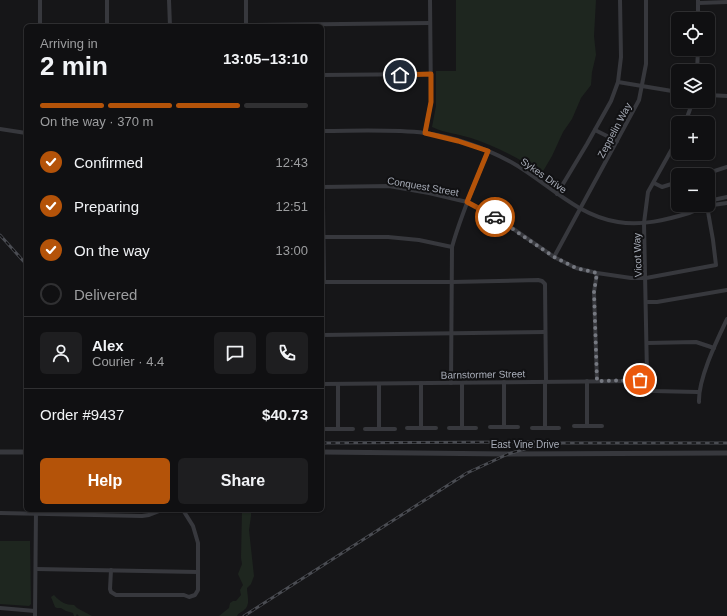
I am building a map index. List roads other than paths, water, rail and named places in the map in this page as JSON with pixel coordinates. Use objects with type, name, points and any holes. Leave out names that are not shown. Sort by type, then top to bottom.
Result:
[{"type":"street","points":[[40,0],[40,24]]},
{"type":"street","points":[[107,0],[107,24]]},
{"type":"street","points":[[169,0],[170,24]]},
{"type":"street","points":[[246,0],[246,24]]},
{"type":"street","points":[[425,133],[431,102],[430,0]]},
{"type":"street","points":[[557,194],[611,101],[618,82],[621,57],[620,0]]},
{"type":"street","name":"Zeppelin Way","points":[[554,257],[639,100],[643,86],[646,64],[646,0]]},
{"type":"street","points":[[698,2],[727,2]]},
{"type":"street","points":[[324,24],[430,23]]},
{"type":"street","points":[[324,75],[431,74]]},
{"type":"street","points":[[618,82],[671,91]]},
{"type":"street","points":[[715,95],[727,96]]},
{"type":"street","points":[[0,129],[24,133]]},
{"type":"street","points":[[595,130],[617,141]]},
{"type":"street","name":"Sykes Drive","points":[[324,131],[425,133],[458,141],[488,151],[531,174],[580,209],[599,217],[619,222],[644,223],[665,220],[689,212]]},
{"type":"street","points":[[451,383],[452,247],[456,231],[488,151]]},
{"type":"street","name":"Vicot Way","points":[[644,379],[647,374],[647,343],[644,223],[648,192],[671,151]]},
{"type":"street","points":[[715,171],[727,167]]},
{"type":"street","points":[[654,183],[662,188],[671,185]]},
{"type":"street","name":"Conquest Street","points":[[324,187],[389,186],[467,202],[499,219],[554,257],[576,268],[631,278],[646,278],[683,272],[716,264],[708,212]]},
{"type":"street","points":[[715,200],[727,197]]},
{"type":"street","points":[[715,205],[727,203]]},
{"type":"street","points":[[324,237],[388,237],[419,240],[452,247]]},
{"type":"street","points":[[597,273],[594,292],[597,381]]},
{"type":"street","points":[[324,282],[542,281],[545,284],[545,428]]},
{"type":"street","points":[[646,302],[657,302],[727,290]]},
{"type":"street","points":[[698,402],[698,392],[714,348],[727,319]]},
{"type":"street","points":[[324,334],[545,332]]},
{"type":"street","points":[[647,343],[696,342],[714,348]]},
{"type":"street","points":[[644,379],[648,388],[653,391],[698,392]]},
{"type":"street","name":"Barnstormer Street","points":[[324,384],[546,382],[644,379]]},
{"type":"street","points":[[587,381],[587,426]]},
{"type":"street","points":[[504,382],[504,427]]},
{"type":"street","points":[[421,383],[421,428]]},
{"type":"street","points":[[462,383],[462,428]]},
{"type":"street","points":[[338,384],[338,429]]},
{"type":"street","points":[[379,384],[379,429]]},
{"type":"street","points":[[574,426],[602,426]]},
{"type":"street","points":[[490,427],[518,427]]},
{"type":"street","points":[[407,428],[436,428]]},
{"type":"street","points":[[449,428],[476,428]]},
{"type":"street","points":[[532,428],[559,428]]},
{"type":"street","points":[[324,429],[353,429]]},
{"type":"street","points":[[365,429],[395,429]]},
{"type":"street","points":[[0,452],[24,452]]},
{"type":"street","name":"East Vine Drive","points":[[324,452],[508,454],[727,453]]},
{"type":"street","points":[[0,513],[36,512],[142,516],[157,512]]},
{"type":"street","points":[[34,616],[36,512]]},
{"type":"street","points":[[111,570],[110,589],[111,592],[116,595],[184,595],[189,597],[198,593],[197,536],[184,512]]},
{"type":"street","points":[[36,569],[198,572]]},
{"type":"street","points":[[0,608],[35,610]]},
{"type":"railway","points":[[0,235],[24,262]]},
{"type":"railway","points":[[324,443],[534,442]]},
{"type":"railway","points":[[244,616],[467,473],[508,454],[531,447],[562,443],[727,443]]}]
